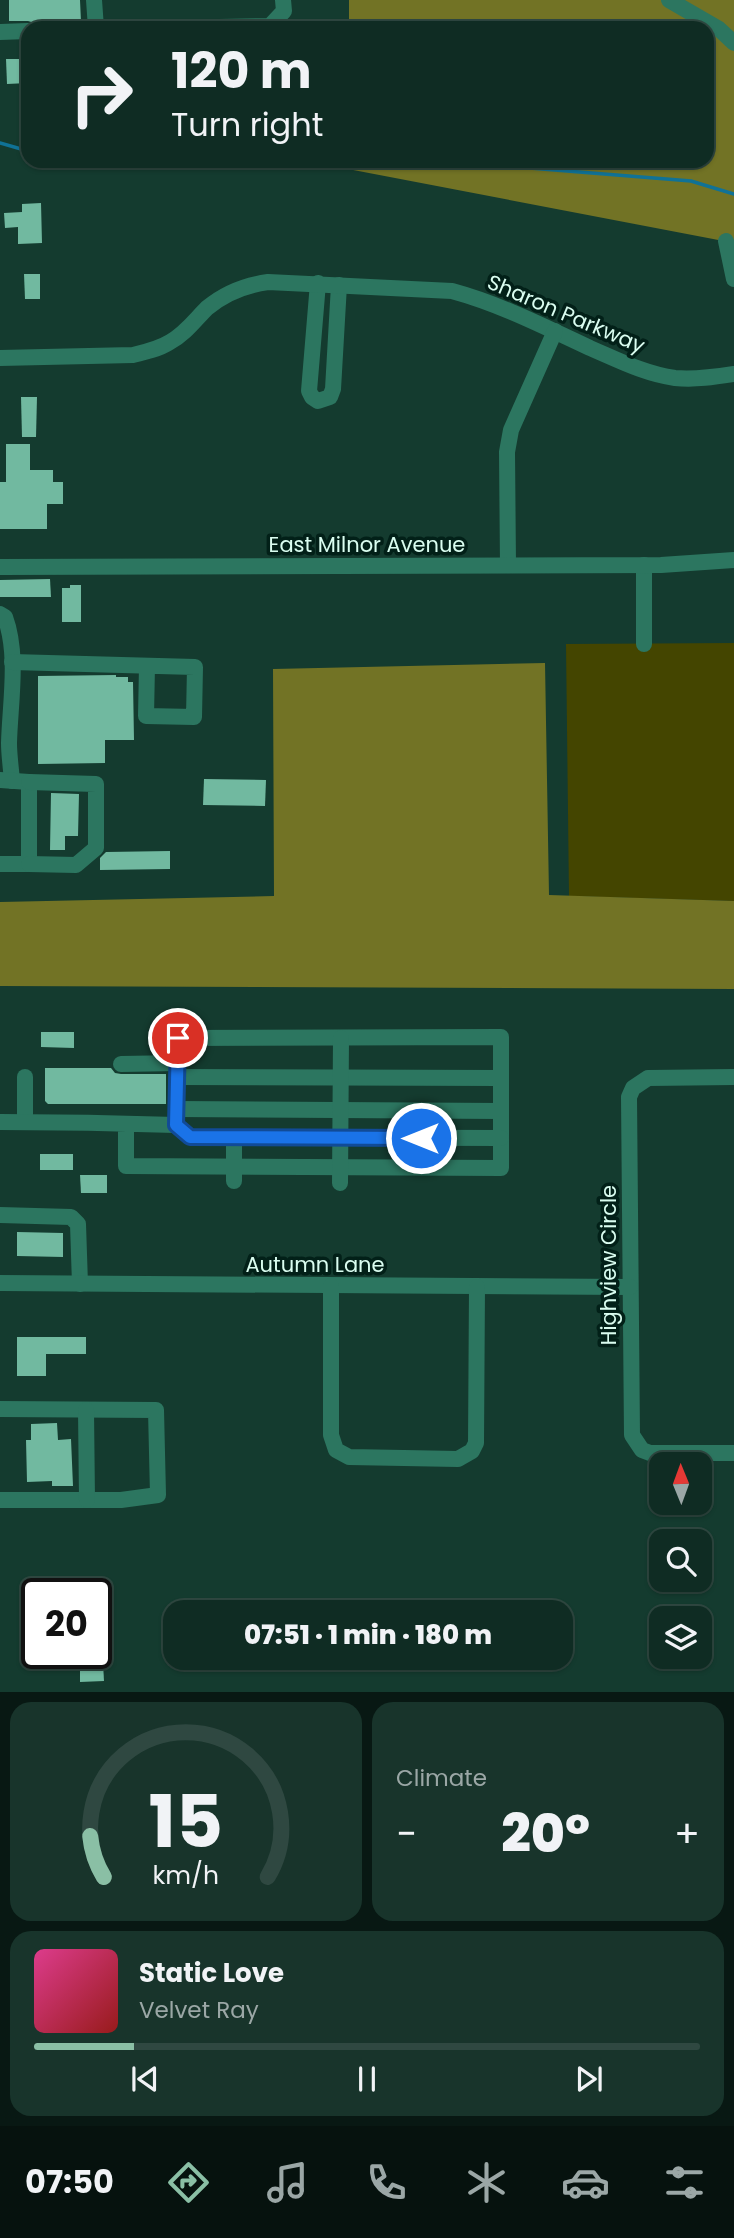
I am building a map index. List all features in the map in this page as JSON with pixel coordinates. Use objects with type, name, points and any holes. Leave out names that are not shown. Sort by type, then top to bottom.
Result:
[{"type":"street","points":[[94,0],[96,21]]},
{"type":"street","points":[[275,21],[284,11],[284,0]]},
{"type":"street","points":[[669,0],[705,21]]},
{"type":"street","points":[[714,26],[734,43]]},
{"type":"street","points":[[0,32],[21,31]]},
{"type":"street","points":[[726,240],[734,279]]},
{"type":"street","name":"Sharon Parkway","points":[[0,358],[133,355],[152,351],[183,333],[207,309],[239,289],[268,282],[318,283],[452,291],[480,298],[631,367],[653,374],[694,379],[734,374]]},
{"type":"street","points":[[318,283],[309,391],[318,401],[330,397],[333,389],[339,285]]},
{"type":"street","points":[[508,565],[507,452],[511,430],[555,331]]},
{"type":"street","name":"East Milnor Avenue","points":[[0,567],[644,565],[734,560]]},
{"type":"street","points":[[644,565],[644,644]]},
{"type":"street","points":[[0,614],[5,617],[9,627],[12,662],[5,745],[6,780],[96,784],[96,848],[76,865],[0,864]]},
{"type":"street","points":[[12,662],[147,666]]},
{"type":"street","points":[[29,782],[29,864]]},
{"type":"street","points":[[126,1124],[126,1166],[234,1174],[340,1175],[501,1168],[501,1138],[501,1037],[178,1038],[176,1117],[190,1137],[501,1138]]},
{"type":"street","points":[[340,1175],[341,1038]]},
{"type":"street","points":[[121,1064],[177,1070],[341,1078],[501,1078]]},
{"type":"street","points":[[25,1077],[25,1122]]},
{"type":"street","name":"Highview Circle","points":[[734,1077],[652,1077],[633,1088],[629,1097],[632,1435],[642,1450],[650,1453],[734,1453]]},
{"type":"street","points":[[0,1122],[126,1124],[176,1117],[340,1110],[501,1111]]},
{"type":"street","points":[[234,1137],[234,1174]]},
{"type":"street","points":[[0,1215],[71,1217],[78,1224],[80,1284]]},
{"type":"street","name":"Autumn Lane","points":[[0,1283],[631,1287]]},
{"type":"street","points":[[331,1286],[331,1435],[336,1450],[349,1457],[458,1459],[472,1451],[476,1443],[477,1287]]},
{"type":"street","points":[[0,1409],[156,1410],[158,1495],[121,1500],[0,1500]]},
{"type":"street","points":[[86,1410],[87,1500]]},
{"type":"shaded area","points":[[349,0],[734,0],[734,243],[348,169],[714,168],[714,21],[349,21]]},
{"type":"shaded area","points":[[734,643],[734,901],[569,896],[566,644]]},
{"type":"shaded area","points":[[545,663],[549,895],[734,901],[734,989],[0,986],[0,902],[274,896],[273,669]]},
{"type":"building","points":[[9,0],[80,0],[81,21],[9,21]]},
{"type":"building","points":[[6,59],[21,59],[21,83],[7,84]]},
{"type":"building","points":[[41,203],[42,243],[18,244],[18,227],[5,228],[4,213],[22,212],[22,204]]},
{"type":"building","points":[[24,274],[40,274],[40,299],[25,299]]},
{"type":"building","points":[[21,397],[37,397],[36,437],[22,437]]},
{"type":"building","points":[[6,444],[30,444],[30,470],[53,470],[53,482],[63,482],[63,504],[47,504],[47,529],[0,529],[0,482],[6,482]]},
{"type":"building","points":[[50,579],[51,597],[0,597],[0,580]]},
{"type":"building","points":[[70,585],[81,585],[81,622],[62,622],[62,588],[70,588]]},
{"type":"building","points":[[38,676],[128,677],[128,682],[133,682],[134,740],[105,740],[105,763],[38,764]]},
{"type":"building","points":[[204,779],[266,780],[265,806],[203,805]]},
{"type":"building","points":[[51,793],[79,794],[78,836],[65,836],[65,850],[50,850]]},
{"type":"building","points":[[170,851],[170,869],[100,870],[100,858],[106,852]]},
{"type":"building","points":[[41,1032],[74,1032],[74,1048],[41,1047]]},
{"type":"building","points":[[45,1068],[111,1068],[115,1073],[121,1074],[166,1074],[166,1104],[48,1104],[45,1101]]},
{"type":"building","points":[[40,1154],[73,1154],[73,1170],[40,1170]]},
{"type":"building","points":[[80,1175],[107,1175],[107,1193],[81,1193]]},
{"type":"building","points":[[17,1232],[63,1233],[63,1257],[17,1256]]},
{"type":"building","points":[[17,1337],[86,1337],[86,1354],[46,1354],[46,1376],[17,1376]]},
{"type":"building","points":[[57,1423],[58,1440],[71,1439],[73,1486],[52,1486],[52,1481],[27,1482],[26,1440],[31,1440],[31,1424]]},
{"type":"building","points":[[80,1669],[103,1669],[104,1681],[80,1682]]},
{"type":"waterway","points":[[0,143],[21,149]]},
{"type":"waterway","points":[[528,168],[691,181],[734,194]]},
{"type":"route","points":[[178,1038],[176,1125],[190,1137],[421,1138]]}]
